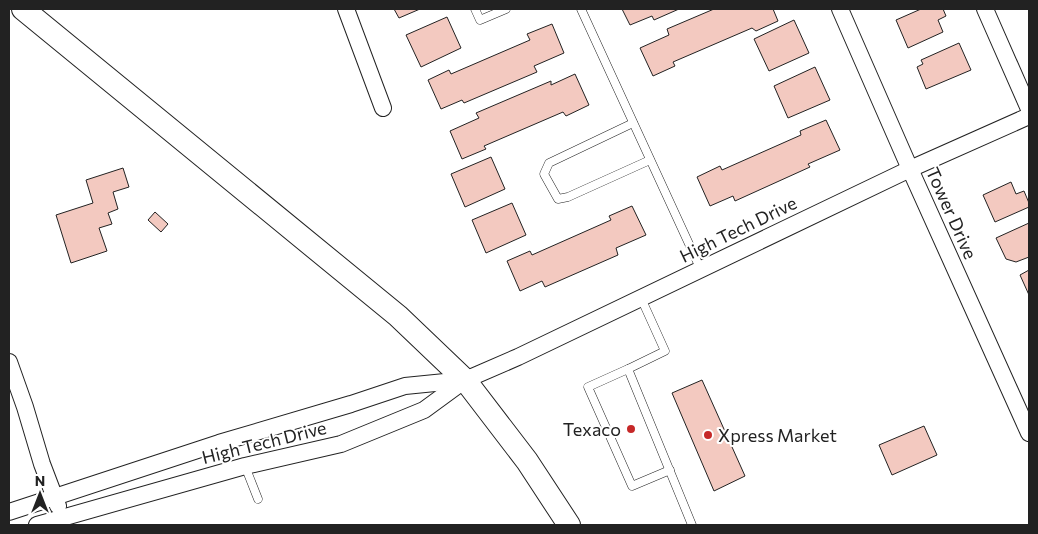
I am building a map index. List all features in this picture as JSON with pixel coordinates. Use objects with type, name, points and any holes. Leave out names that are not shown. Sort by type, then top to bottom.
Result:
[{"type":"main road","points":[[23,9],[398,316],[465,380],[527,461],[570,525]]},
{"type":"street","points":[[346,9],[383,108]]},
{"type":"street","name":"Tower Drive","points":[[840,9],[1029,432]]},
{"type":"street","points":[[985,9],[1029,109]]},
{"type":"street","name":"High Tech Drive","points":[[37,525],[63,521],[245,466],[341,444],[424,410],[465,380],[518,357],[910,169],[1029,116]]},
{"type":"street","points":[[9,362],[42,464],[63,521]]},
{"type":"street","name":"High Tech Drive","points":[[9,512],[219,443],[405,386],[465,380]]},
{"type":"lane","points":[[474,9],[480,20],[506,9]]},
{"type":"lane","points":[[581,9],[701,270]]},
{"type":"lane","points":[[634,123],[549,163],[544,174],[558,199],[568,197],[650,160]]},
{"type":"lane","points":[[641,298],[665,351],[588,387],[632,486],[670,470]]},
{"type":"lane","points":[[628,369],[692,525]]},
{"type":"lane","points":[[245,466],[258,499]]},
{"type":"building","points":[[394,9],[420,9],[399,18]]},
{"type":"building","points":[[622,9],[679,9],[654,20],[652,16],[630,25]]},
{"type":"building","points":[[714,9],[773,9],[778,21],[756,31],[752,28],[673,62],[675,66],[653,76],[640,48],[669,35],[667,29]]},
{"type":"building","points":[[921,9],[943,9],[946,16],[938,20],[943,32],[908,48],[896,20]]},
{"type":"building","points":[[447,17],[461,48],[421,67],[406,35]]},
{"type":"building","points":[[794,20],[809,53],[769,71],[754,39]]},
{"type":"building","points":[[552,24],[564,53],[534,66],[537,72],[464,103],[462,100],[441,109],[428,80],[449,70],[451,74],[530,40],[527,34]]},
{"type":"building","points":[[959,43],[971,70],[926,89],[917,67],[923,64],[921,60]]},
{"type":"building","points":[[815,67],[830,100],[788,118],[774,86]]},
{"type":"building","points":[[575,74],[589,105],[566,116],[563,112],[484,146],[486,149],[462,159],[450,131],[479,118],[476,113],[551,81],[551,85]]},
{"type":"building","points":[[826,120],[840,150],[808,164],[810,167],[735,201],[733,196],[710,206],[697,177],[720,166],[722,170],[801,135],[800,131]]},
{"type":"building","points":[[491,157],[505,189],[465,207],[451,174]]},
{"type":"building","points":[[123,168],[129,187],[113,192],[118,209],[108,213],[112,224],[99,228],[107,251],[71,263],[56,215],[93,203],[86,180]]},
{"type":"building","points":[[1011,182],[1016,194],[1024,191],[1029,207],[995,222],[983,195]]},
{"type":"building","points":[[512,203],[526,235],[486,253],[472,220]]},
{"type":"building","points":[[632,206],[646,235],[616,248],[618,255],[545,287],[542,281],[520,291],[507,261],[530,251],[532,255],[611,220],[609,216]]},
{"type":"building","points":[[155,212],[168,224],[161,232],[148,220]]},
{"type":"building","points":[[1029,223],[1029,257],[1016,262],[1006,259],[996,238]]},
{"type":"building","points":[[1029,270],[1029,295],[1020,275]]},
{"type":"building","name":"Xpress Market","points":[[702,380],[745,476],[714,491],[672,393]]},
{"type":"building","points":[[924,426],[937,455],[892,475],[879,445]]},
{"type":"place","name":"Texaco","points":[[631,429]]},
{"type":"place","name":"Xpress Market","points":[[708,435]]}]
